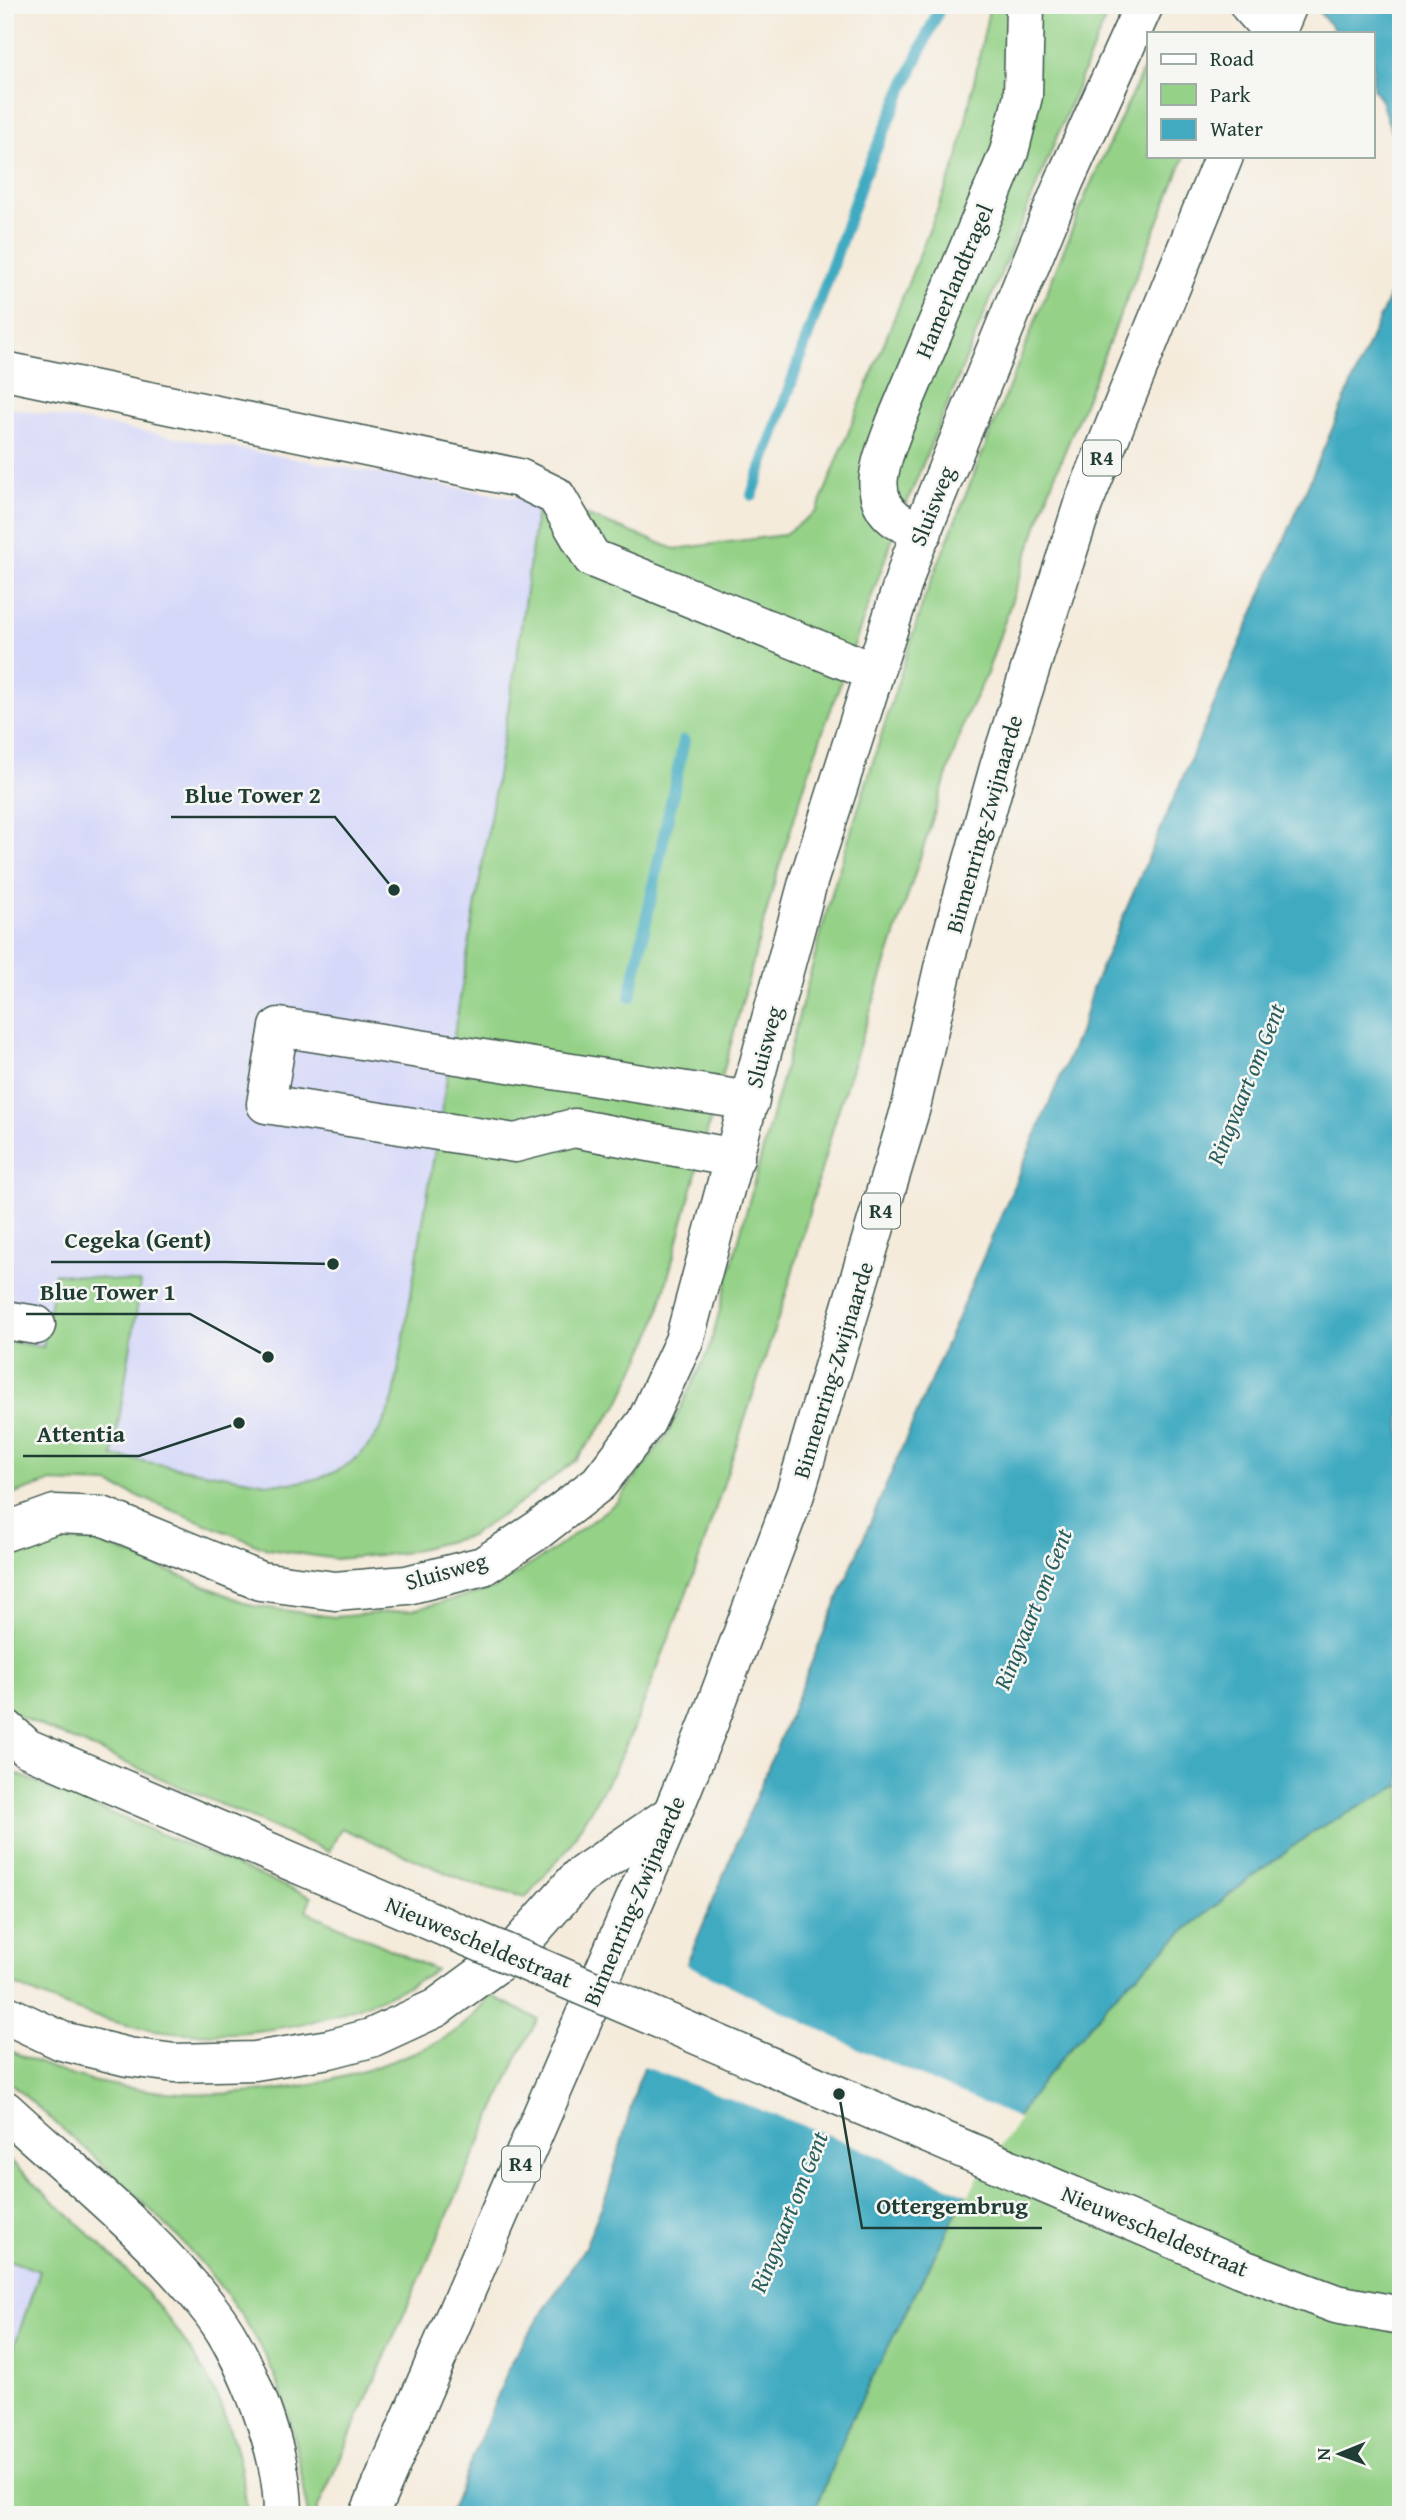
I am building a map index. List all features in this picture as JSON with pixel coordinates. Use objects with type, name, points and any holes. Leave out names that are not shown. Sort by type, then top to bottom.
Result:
[{"type":"main road","name":"Hamerlandtragel","points":[[923,532],[897,520],[883,506],[879,496],[879,468],[1009,152],[1023,96],[1025,5]]},
{"type":"main road","name":"Sluisweg","points":[[5,1532],[55,1514],[102,1516],[260,1581],[335,1591],[407,1585],[483,1566],[538,1530],[599,1483],[646,1422],[684,1341],[808,882],[911,558],[1064,182],[1144,5]]},
{"type":"main road","points":[[1249,5],[1274,32]]},
{"type":"main road","points":[[1275,32],[1288,5]]},
{"type":"main road","name":"Binnenring-Zwijnaarde","points":[[369,2515],[673,1814],[795,1494],[911,1107],[944,964],[999,766],[1083,504],[1223,158]]},
{"type":"main road","points":[[5,371],[519,478],[556,496],[592,558],[874,671]]},
{"type":"main road","points":[[734,1158],[573,1128],[515,1143],[267,1104],[279,1027],[750,1101]]},
{"type":"main road","name":"Nieuwescheldestraat","points":[[13,1740],[783,2074],[1240,2268],[1336,2304],[1401,2316]]},
{"type":"main road","points":[[5,2014],[62,2041],[128,2057],[176,2063],[255,2061],[329,2049],[371,2038],[436,2008],[513,1952],[579,1877],[673,1814]]},
{"type":"main road","points":[[5,2110],[151,2242],[213,2313],[247,2371],[274,2445],[283,2491],[283,2515]]},
{"type":"shaded area","points":[[5,407],[538,502],[517,656],[394,1396],[387,1419],[374,1440],[338,1471],[315,1480],[292,1485],[267,1483],[112,1456],[141,1283],[56,1273],[43,1347],[5,1341]]},
{"type":"shaded area","points":[[5,2259],[40,2271],[5,2373]]},
{"type":"green space","points":[[990,5],[1094,5],[1108,12],[893,537],[813,759],[777,873],[654,1329],[618,1405],[576,1460],[519,1504],[470,1536],[402,1553],[336,1559],[268,1549],[108,1484],[50,1482],[5,1497],[5,1341],[43,1347],[55,1273],[141,1283],[113,1456],[267,1483],[290,1483],[331,1474],[363,1452],[375,1436],[386,1418],[394,1396],[517,656],[538,502],[591,517],[675,549],[783,535],[817,511],[958,158]]},
{"type":"green space","points":[[1147,61],[1147,158],[1184,158],[1051,485],[986,676],[966,716],[836,1117],[787,1291],[694,1574],[633,1730],[613,1772],[568,1848],[526,1897],[475,1885],[341,1828],[329,1852],[5,1709],[5,1563],[13,1556],[59,1540],[97,1541],[253,1606],[334,1617],[412,1610],[493,1589],[552,1551],[617,1502],[667,1435],[709,1350],[833,889],[924,599],[1087,192]]},
{"type":"green space","points":[[5,1769],[311,1897],[306,1911],[436,1970],[398,1991],[316,2020],[273,2029],[229,2033],[186,2033],[142,2028],[88,2014],[17,1986],[5,1980]]},
{"type":"green space","points":[[1401,1785],[1401,2515],[813,2515],[851,2420],[975,2176],[1042,2082],[1117,1993],[1189,1927],[1317,1829]]},
{"type":"green space","points":[[490,1995],[538,2019],[519,2054],[315,2515],[308,2515],[298,2456],[283,2398],[268,2361],[245,2321],[217,2282],[150,2209],[5,2078],[5,2049],[73,2076],[134,2089],[211,2094],[288,2088],[363,2071],[429,2046],[462,2027]]},
{"type":"green space","points":[[5,2156],[127,2272],[163,2313],[195,2357],[220,2405],[238,2457],[247,2515],[5,2515],[5,2373],[40,2271],[5,2259]]},
{"type":"water","points":[[1313,5],[1401,5],[1401,173],[1398,151],[1381,101],[1374,90],[1374,32],[1336,32]]},
{"type":"water","name":"Ringvaart om Gent","points":[[1401,258],[1401,1785],[1317,1829],[1189,1927],[1117,1993],[1042,2082],[975,2176],[851,2420],[813,2515],[449,2515],[513,2358],[585,2247],[608,2191],[638,2082],[844,1584],[1082,1026],[1092,989],[1399,273]]},
{"type":"pier","points":[[684,1963],[863,2051],[1020,2119],[978,2177],[969,2195],[829,2135],[641,2066]]},
{"type":"waterway","points":[[752,495],[863,178],[941,5]]},
{"type":"waterway","points":[[630,997],[684,741]]},
{"type":"place","name":"Blue Tower 2","points":[[394,890]]},
{"type":"place","name":"Cegeka (Gent)","points":[[333,1264]]},
{"type":"place","name":"Blue Tower 1","points":[[268,1357]]},
{"type":"place","name":"Attentia","points":[[239,1423]]},
{"type":"place","name":"Ottergembrug","points":[[839,2094]]}]
